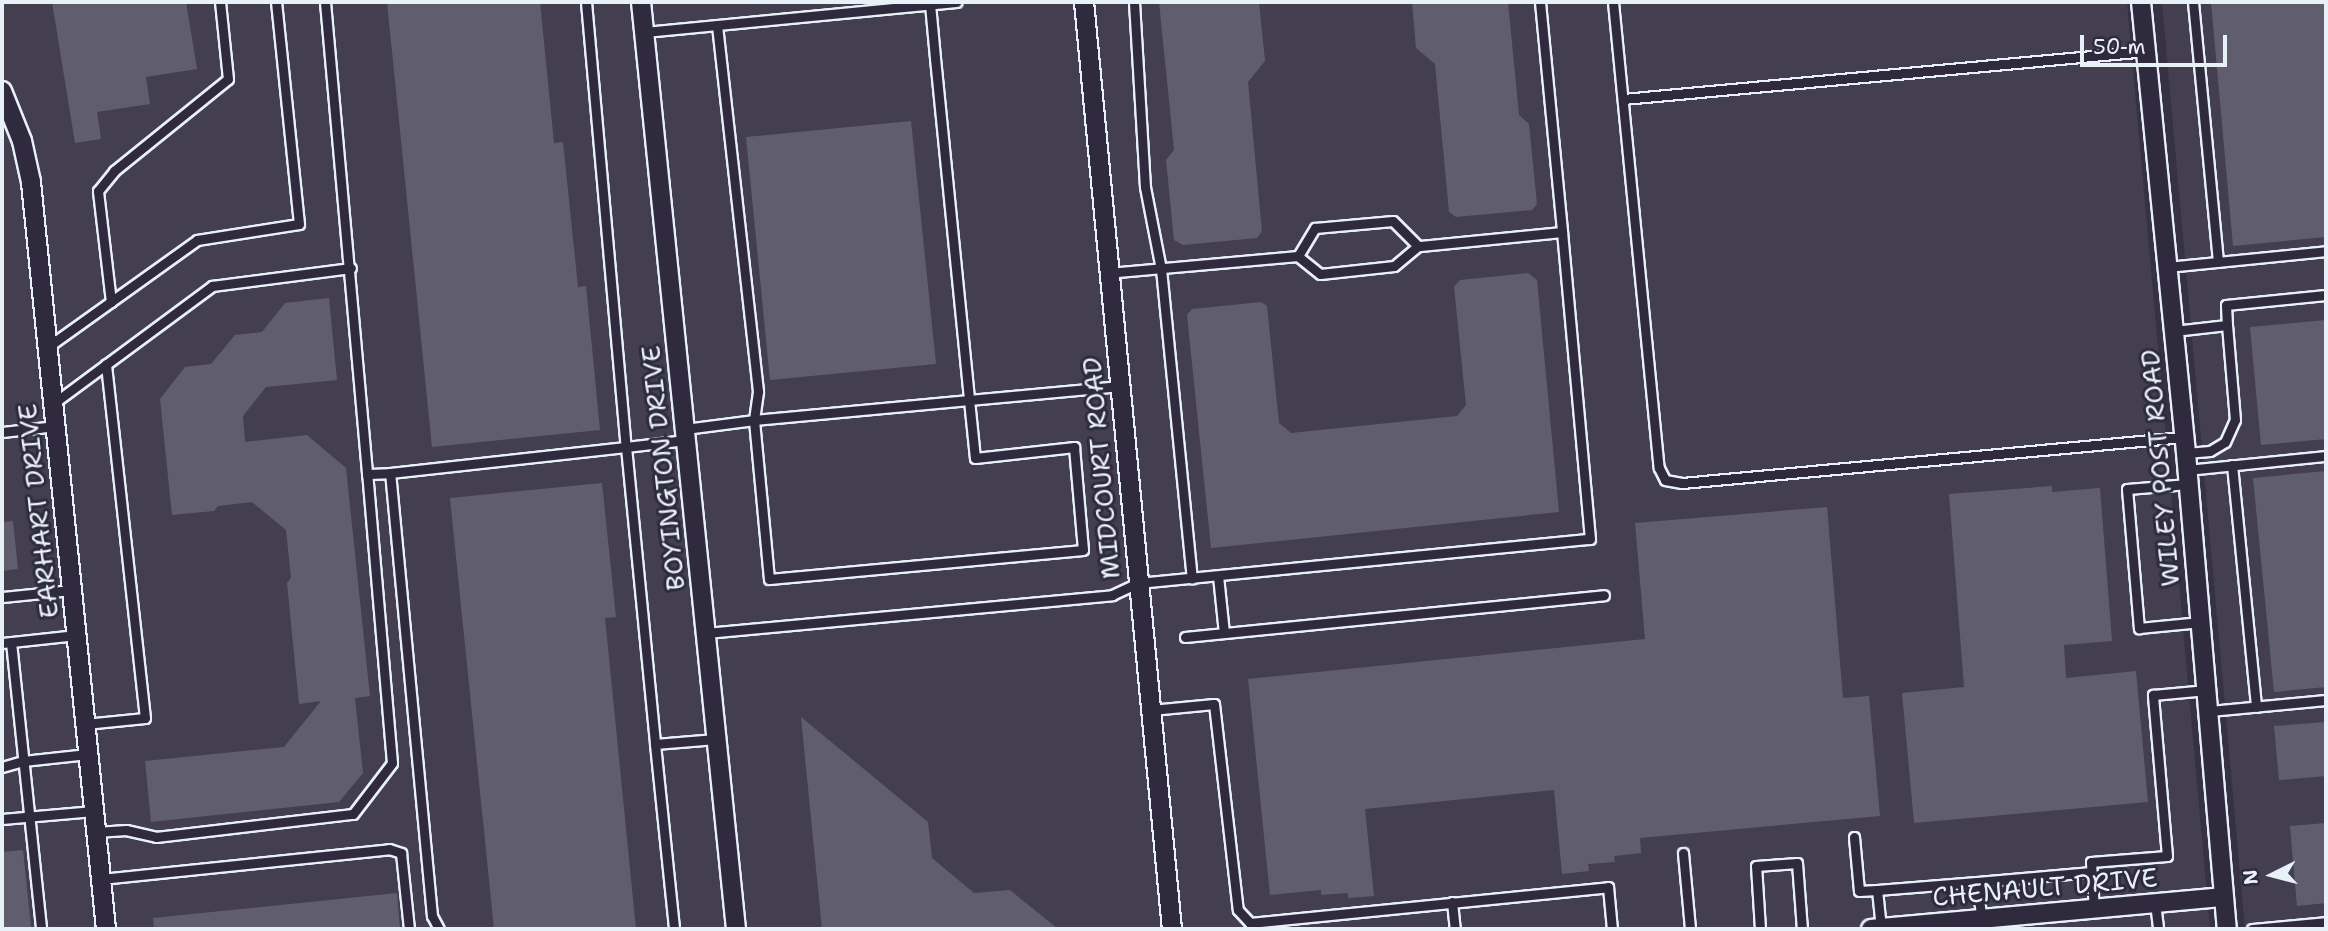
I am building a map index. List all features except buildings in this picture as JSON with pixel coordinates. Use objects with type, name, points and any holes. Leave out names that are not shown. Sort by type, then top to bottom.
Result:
[{"type":"street","name":"BOYINGTON DRIVE","points":[[641,2],[736,929]]},
{"type":"street","name":"MIDCOURT ROAD","points":[[1084,2],[1172,929]]},
{"type":"street","name":"WILEY POST ROAD","points":[[2141,2],[2201,622],[2227,929]]},
{"type":"street","name":"EARHART DRIVE","points":[[2,91],[22,141],[31,182],[106,929]]},
{"type":"street","name":"CHENAULT DRIVE","points":[[1871,929],[1956,926],[1982,920],[2011,923],[2094,909],[2224,897]]},
{"type":"lane","points":[[111,302],[98,191],[114,170],[228,79],[220,2]]},
{"type":"lane","points":[[47,347],[197,240],[299,224],[276,2]]},
{"type":"lane","points":[[96,831],[126,830],[156,836],[353,814],[392,763],[351,268],[325,2]]},
{"type":"lane","points":[[586,2],[626,447],[674,929]]},
{"type":"lane","points":[[644,32],[957,2]]},
{"type":"lane","points":[[1134,2],[1145,187],[1161,269],[1192,578]]},
{"type":"lane","points":[[706,633],[1112,595],[1138,583],[1590,539],[1541,2]]},
{"type":"lane","points":[[1613,2],[1658,468],[1665,480],[1682,483],[2186,461],[2232,466],[2326,456]]},
{"type":"lane","points":[[2193,2],[2218,262]]},
{"type":"lane","points":[[718,25],[758,391],[754,420],[769,579],[1083,550],[1074,447],[975,458],[930,4]]},
{"type":"lane","points":[[1623,99],[2146,51]]},
{"type":"lane","points":[[1298,256],[1315,228],[1393,221],[1418,246]]},
{"type":"lane","points":[[1110,273],[1298,256],[1320,274],[1394,266],[1418,246],[1562,232]]},
{"type":"lane","points":[[2167,267],[2326,251]]},
{"type":"lane","points":[[54,403],[212,286],[351,268]]},
{"type":"lane","points":[[2201,622],[2139,628],[2127,489],[2225,442],[2235,420],[2226,305],[2326,295]]},
{"type":"lane","points":[[2174,331],[2227,326]]},
{"type":"lane","points":[[85,724],[145,718],[106,364]]},
{"type":"lane","points":[[367,474],[626,447],[754,420],[1120,386]]},
{"type":"lane","points":[[2,432],[56,426]]},
{"type":"lane","points":[[2232,466],[2256,707]]},
{"type":"lane","points":[[390,473],[432,916],[439,929]]},
{"type":"lane","points":[[1219,576],[1224,633]]},
{"type":"lane","points":[[2,597],[72,590]]},
{"type":"lane","points":[[1185,637],[1604,595]]},
{"type":"lane","points":[[41,929],[23,761],[6,643],[77,635]]},
{"type":"lane","points":[[2094,909],[2091,862],[2167,856],[2153,695],[2207,690]]},
{"type":"lane","points":[[2209,711],[2326,700]]},
{"type":"lane","points":[[1151,710],[1214,704],[1238,910],[1250,923],[1608,887],[1612,929]]},
{"type":"lane","points":[[655,744],[716,739]]},
{"type":"lane","points":[[2,767],[23,761],[88,754]]},
{"type":"lane","points":[[2,819],[94,811]]},
{"type":"lane","points":[[1854,836],[1859,891],[2092,872]]},
{"type":"lane","points":[[101,879],[389,849],[401,853],[409,929]]},
{"type":"lane","points":[[1683,853],[1690,929]]},
{"type":"lane","points":[[1760,929],[1756,866],[1797,863],[1802,929]]},
{"type":"lane","points":[[1977,882],[1982,920]]},
{"type":"lane","points":[[1877,890],[1881,928]]},
{"type":"lane","points":[[1452,902],[1455,929]]},
{"type":"lane","points":[[2155,903],[2158,929]]},
{"type":"lane","points":[[2252,929],[2326,922]]},
{"type":"shaded area","points":[[2,2],[2127,2],[2210,929],[2,929]]},
{"type":"shaded area","points":[[2162,2],[2326,2],[2326,929],[2245,929]]}]
